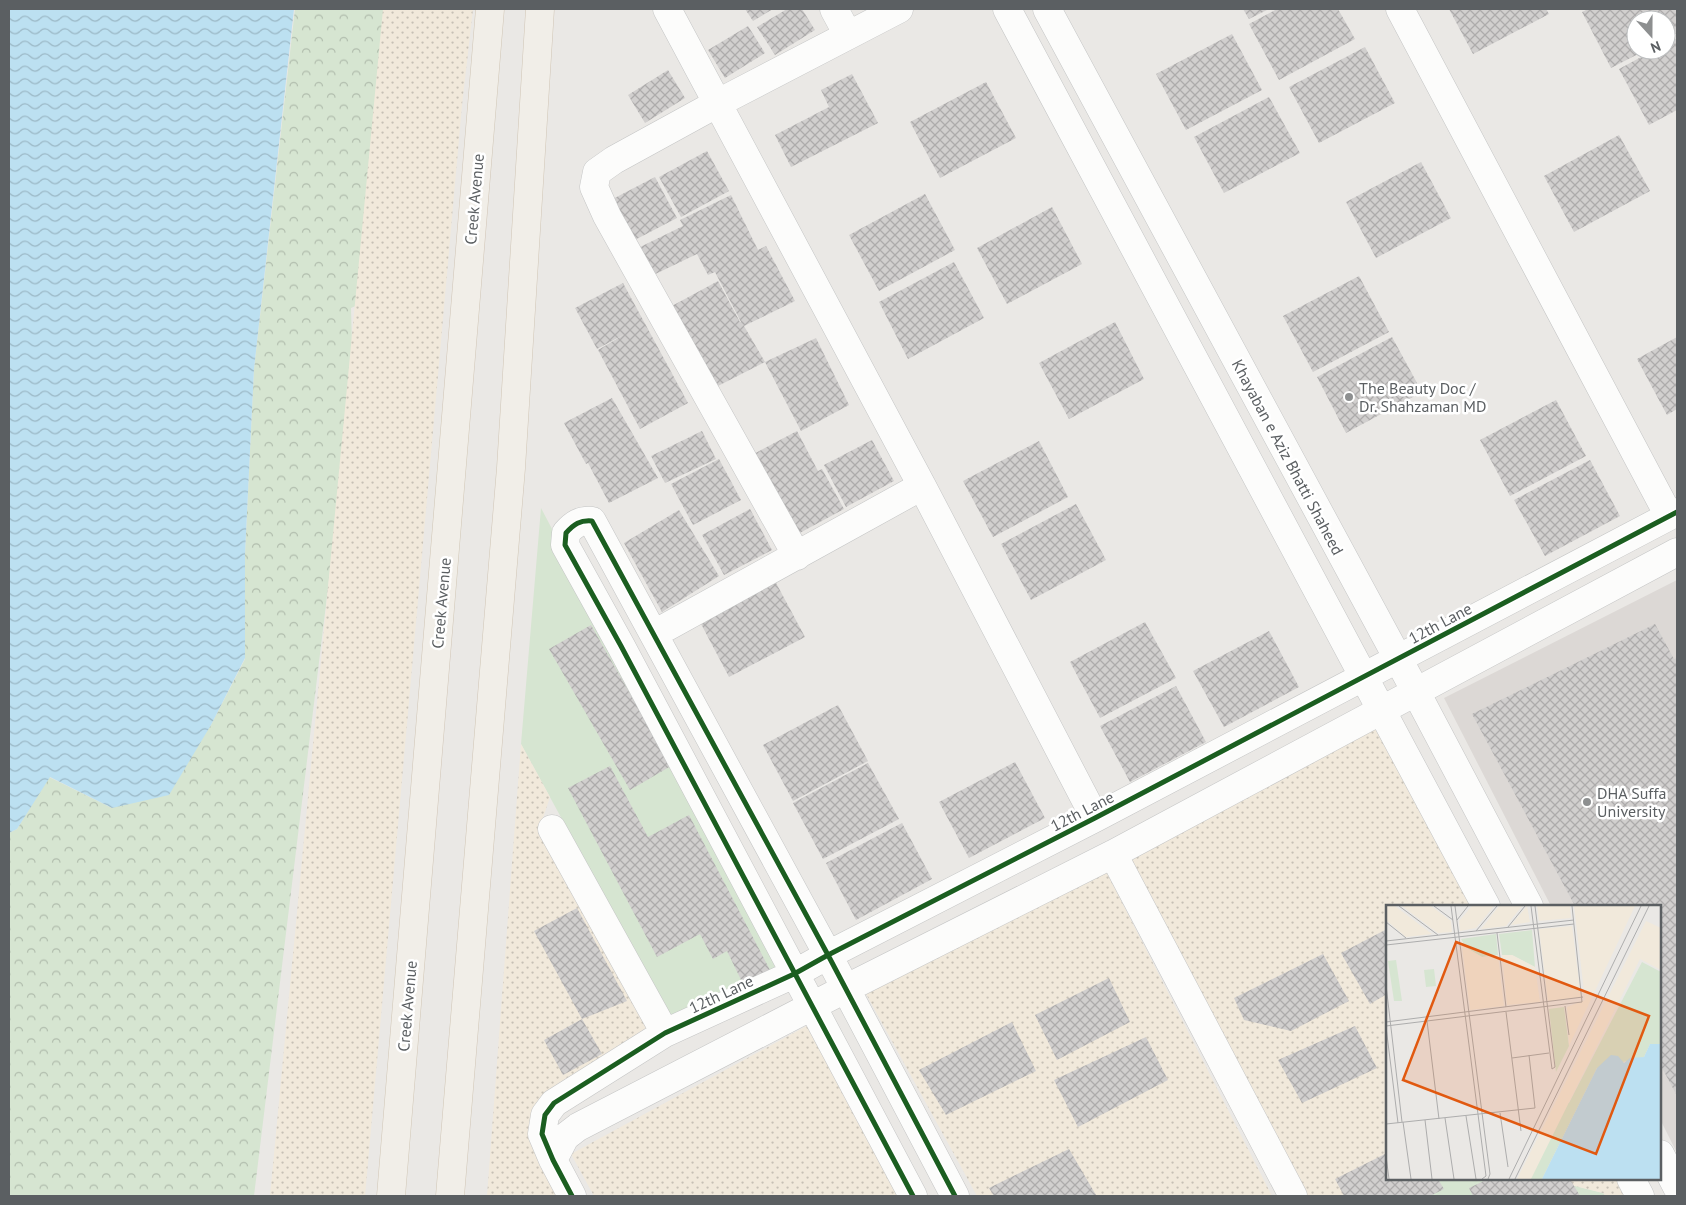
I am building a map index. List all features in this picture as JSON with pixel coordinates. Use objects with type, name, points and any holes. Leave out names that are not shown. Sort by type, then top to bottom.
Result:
[{"type":"main road","name":"Creek Avenue","points":[[391,1196],[490,9]]},
{"type":"main road","points":[[450,1196],[511,468],[540,9]]},
{"type":"street","points":[[667,9],[922,486],[1095,818]]},
{"type":"street","points":[[834,9],[848,35]]},
{"type":"street","points":[[797,556],[606,216],[594,187],[597,172],[614,160],[718,103],[898,9]]},
{"type":"street","points":[[1007,9],[1485,905]]},
{"type":"street","name":"Khayaban e Aziz Bhatti Shaheed","points":[[1047,9],[1416,692],[1528,905]]},
{"type":"street","points":[[1400,9],[1673,514]]},
{"type":"street","points":[[654,634],[922,486]]},
{"type":"street","name":"12th Lane","points":[[572,1196],[542,1134],[545,1115],[554,1103],[665,1033],[794,974],[1673,514]]},
{"type":"street","points":[[913,1196],[621,646],[565,545],[566,533],[578,522],[584,520],[592,521],[828,956],[955,1196]]},
{"type":"street","points":[[553,1160],[565,1137],[578,1127],[845,989],[1113,854],[1677,552]]},
{"type":"street","points":[[552,829],[665,1033]]},
{"type":"street","points":[[1113,854],[1293,1196]]},
{"type":"street","points":[[1661,1156],[1677,1187]]},
{"type":"street","points":[[1632,1180],[1640,1196]]},
{"type":"shaded area","name":"DHA Suffa University","points":[[1677,580],[1677,1153],[1661,1121],[1661,905],[1550,905],[1444,698]]},
{"type":"green space","points":[[295,9],[402,9],[379,296],[351,308],[353,383],[254,1196],[9,1196],[9,833],[17,829],[49,777],[112,808],[211,725],[245,659],[245,554],[254,369]]},
{"type":"green space","points":[[541,508],[782,966],[672,1021],[521,744]]},
{"type":"green space","points":[[1413,1180],[1551,1180],[1603,1193],[1606,1196],[1384,1196]]},
{"type":"sand","points":[[383,9],[473,9],[462,105],[365,1196],[270,1196]]},
{"type":"sand","points":[[1376,728],[1470,905],[1386,905],[1386,1180],[1413,1180],[1384,1196],[1307,1196],[1128,861]]},
{"type":"sand","points":[[521,744],[550,797],[541,824],[649,1033],[537,1106],[560,1196],[487,1196]]},
{"type":"sand","points":[[1106,871],[1272,1196],[977,1196],[865,992]]},
{"type":"sand","points":[[812,1023],[903,1196],[594,1196],[571,1154]]},
{"type":"sand","points":[[1551,1180],[1617,1180],[1625,1196],[1606,1196],[1603,1193]]},
{"type":"water","points":[[9,9],[294,9],[254,369],[245,554],[245,658],[211,725],[169,795],[112,808],[50,777],[17,829],[9,833]]},
{"type":"building","points":[[745,9],[773,9],[753,21]]},
{"type":"building","points":[[787,9],[802,9],[815,30],[775,55],[757,27]]},
{"type":"building","points":[[1243,9],[1269,9],[1249,19]]},
{"type":"building","points":[[1277,9],[1338,9],[1355,39],[1279,80],[1249,24]]},
{"type":"building","points":[[1449,9],[1546,9],[1549,14],[1473,54]]},
{"type":"building","points":[[1588,9],[1676,9],[1677,33],[1676,10],[1626,10],[1627,60],[1611,68],[1582,12]]},
{"type":"building","points":[[748,26],[765,53],[725,78],[708,50]]},
{"type":"building","points":[[1232,34],[1262,90],[1186,130],[1156,74]]},
{"type":"building","points":[[1676,39],[1677,110],[1649,125],[1619,69],[1636,60],[1676,60]]},
{"type":"building","points":[[1365,47],[1395,103],[1319,143],[1289,87]]},
{"type":"building","points":[[668,70],[685,98],[645,123],[628,95]]},
{"type":"building","points":[[852,74],[878,123],[791,167],[775,135],[829,107],[821,90]]},
{"type":"building","points":[[986,82],[1016,138],[940,178],[910,122]]},
{"type":"building","points":[[1269,97],[1300,153],[1224,193],[1194,137]]},
{"type":"building","points":[[1619,135],[1650,191],[1574,232],[1544,176]]},
{"type":"building","points":[[707,151],[729,191],[681,217],[659,177]]},
{"type":"building","points":[[1421,162],[1451,218],[1376,258],[1346,202]]},
{"type":"building","points":[[655,177],[677,218],[629,243],[607,202]]},
{"type":"building","points":[[925,194],[955,250],[879,291],[849,235]]},
{"type":"building","points":[[731,195],[758,250],[766,246],[795,301],[744,326],[765,362],[716,387],[670,307],[718,281],[741,322],[715,272],[708,275],[697,254],[645,279],[632,251],[683,226],[680,220]]},
{"type":"building","points":[[1052,207],[1082,264],[1007,304],[977,248]]},
{"type":"building","points":[[954,262],[984,318],[908,359],[879,302]]},
{"type":"building","points":[[1359,276],[1389,332],[1313,372],[1283,316]]},
{"type":"building","points":[[623,283],[688,403],[640,429],[598,350],[625,334],[597,349],[575,308]]},
{"type":"building","points":[[1115,322],[1144,379],[1069,419],[1039,363]]},
{"type":"building","points":[[1392,337],[1422,392],[1346,433],[1317,377]]},
{"type":"building","points":[[1677,337],[1677,409],[1667,415],[1637,359]]},
{"type":"building","points":[[816,338],[849,405],[801,431],[765,362]]},
{"type":"building","points":[[612,398],[658,478],[609,503],[564,423]]},
{"type":"building","points":[[1556,400],[1586,456],[1510,496],[1480,440]]},
{"type":"building","points":[[702,431],[716,459],[665,483],[651,456]]},
{"type":"building","points":[[797,431],[818,471],[822,469],[844,509],[796,535],[748,457]]},
{"type":"building","points":[[872,440],[894,481],[846,507],[824,465]]},
{"type":"building","points":[[1039,441],[1068,497],[993,537],[963,481]]},
{"type":"building","points":[[719,459],[741,500],[693,525],[671,484]]},
{"type":"building","points":[[1590,460],[1620,516],[1545,556],[1514,500]]},
{"type":"building","points":[[1076,504],[1106,560],[1031,600],[1001,544]]},
{"type":"building","points":[[750,509],[772,550],[724,575],[702,535]]},
{"type":"building","points":[[679,510],[719,576],[662,612],[624,543]]},
{"type":"building","points":[[775,581],[805,637],[729,677],[700,622]]},
{"type":"building","points":[[1145,622],[1176,678],[1100,718],[1070,662]]},
{"type":"building","name":"DHA Suffa University","points":[[1655,624],[1674,659],[1677,658],[1677,1096],[1661,1066],[1661,905],[1574,905],[1472,714]]},
{"type":"building","points":[[591,625],[671,766],[630,790],[549,649]]},
{"type":"building","points":[[1269,631],[1299,687],[1224,727],[1193,671]]},
{"type":"building","points":[[1176,686],[1206,742],[1130,782],[1100,726]]},
{"type":"building","points":[[838,705],[868,761],[793,801],[763,745]]},
{"type":"building","points":[[1015,762],[1045,818],[969,858],[939,802]]},
{"type":"building","points":[[868,763],[899,819],[823,859],[793,803]]},
{"type":"building","points":[[610,766],[648,837],[689,815],[770,970],[743,984],[727,951],[713,959],[700,934],[657,957],[568,788]]},
{"type":"building","points":[[902,823],[932,879],[856,920],[826,863]]},
{"type":"building","points":[[577,908],[627,1001],[582,1019],[534,931]]},
{"type":"building","points":[[1386,930],[1386,995],[1370,1004],[1341,953]]},
{"type":"building","points":[[1323,954],[1349,1001],[1291,1031],[1244,1020],[1234,998]]},
{"type":"building","points":[[1109,978],[1130,1022],[1057,1060],[1035,1015]]},
{"type":"building","points":[[582,1019],[602,1054],[563,1075],[544,1040]]},
{"type":"building","points":[[1012,1022],[1036,1071],[946,1115],[919,1070]]},
{"type":"building","points":[[1355,1026],[1377,1068],[1302,1103],[1278,1060]]},
{"type":"building","points":[[1146,1037],[1168,1080],[1078,1127],[1054,1080]]},
{"type":"building","points":[[1069,1149],[1096,1195],[994,1196],[989,1188]]},
{"type":"building","points":[[1386,1154],[1386,1180],[1439,1180],[1444,1189],[1430,1196],[1344,1196],[1335,1179]]},
{"type":"building","points":[[1486,1180],[1571,1180],[1580,1196],[1473,1196],[1469,1188]]},
{"type":"cycle path","points":[[572,1196],[542,1134],[545,1115],[554,1103],[665,1033],[794,974],[1677,512]]},
{"type":"cycle path","points":[[913,1196],[621,646],[565,545],[566,533],[577,523],[592,521],[828,955],[955,1196]]},
{"type":"place","name":"The Beauty Doc / Dr. Shahzaman MD","points":[[1349,397]]},
{"type":"place","name":"DHA Suffa University","points":[[1587,802]]}]
